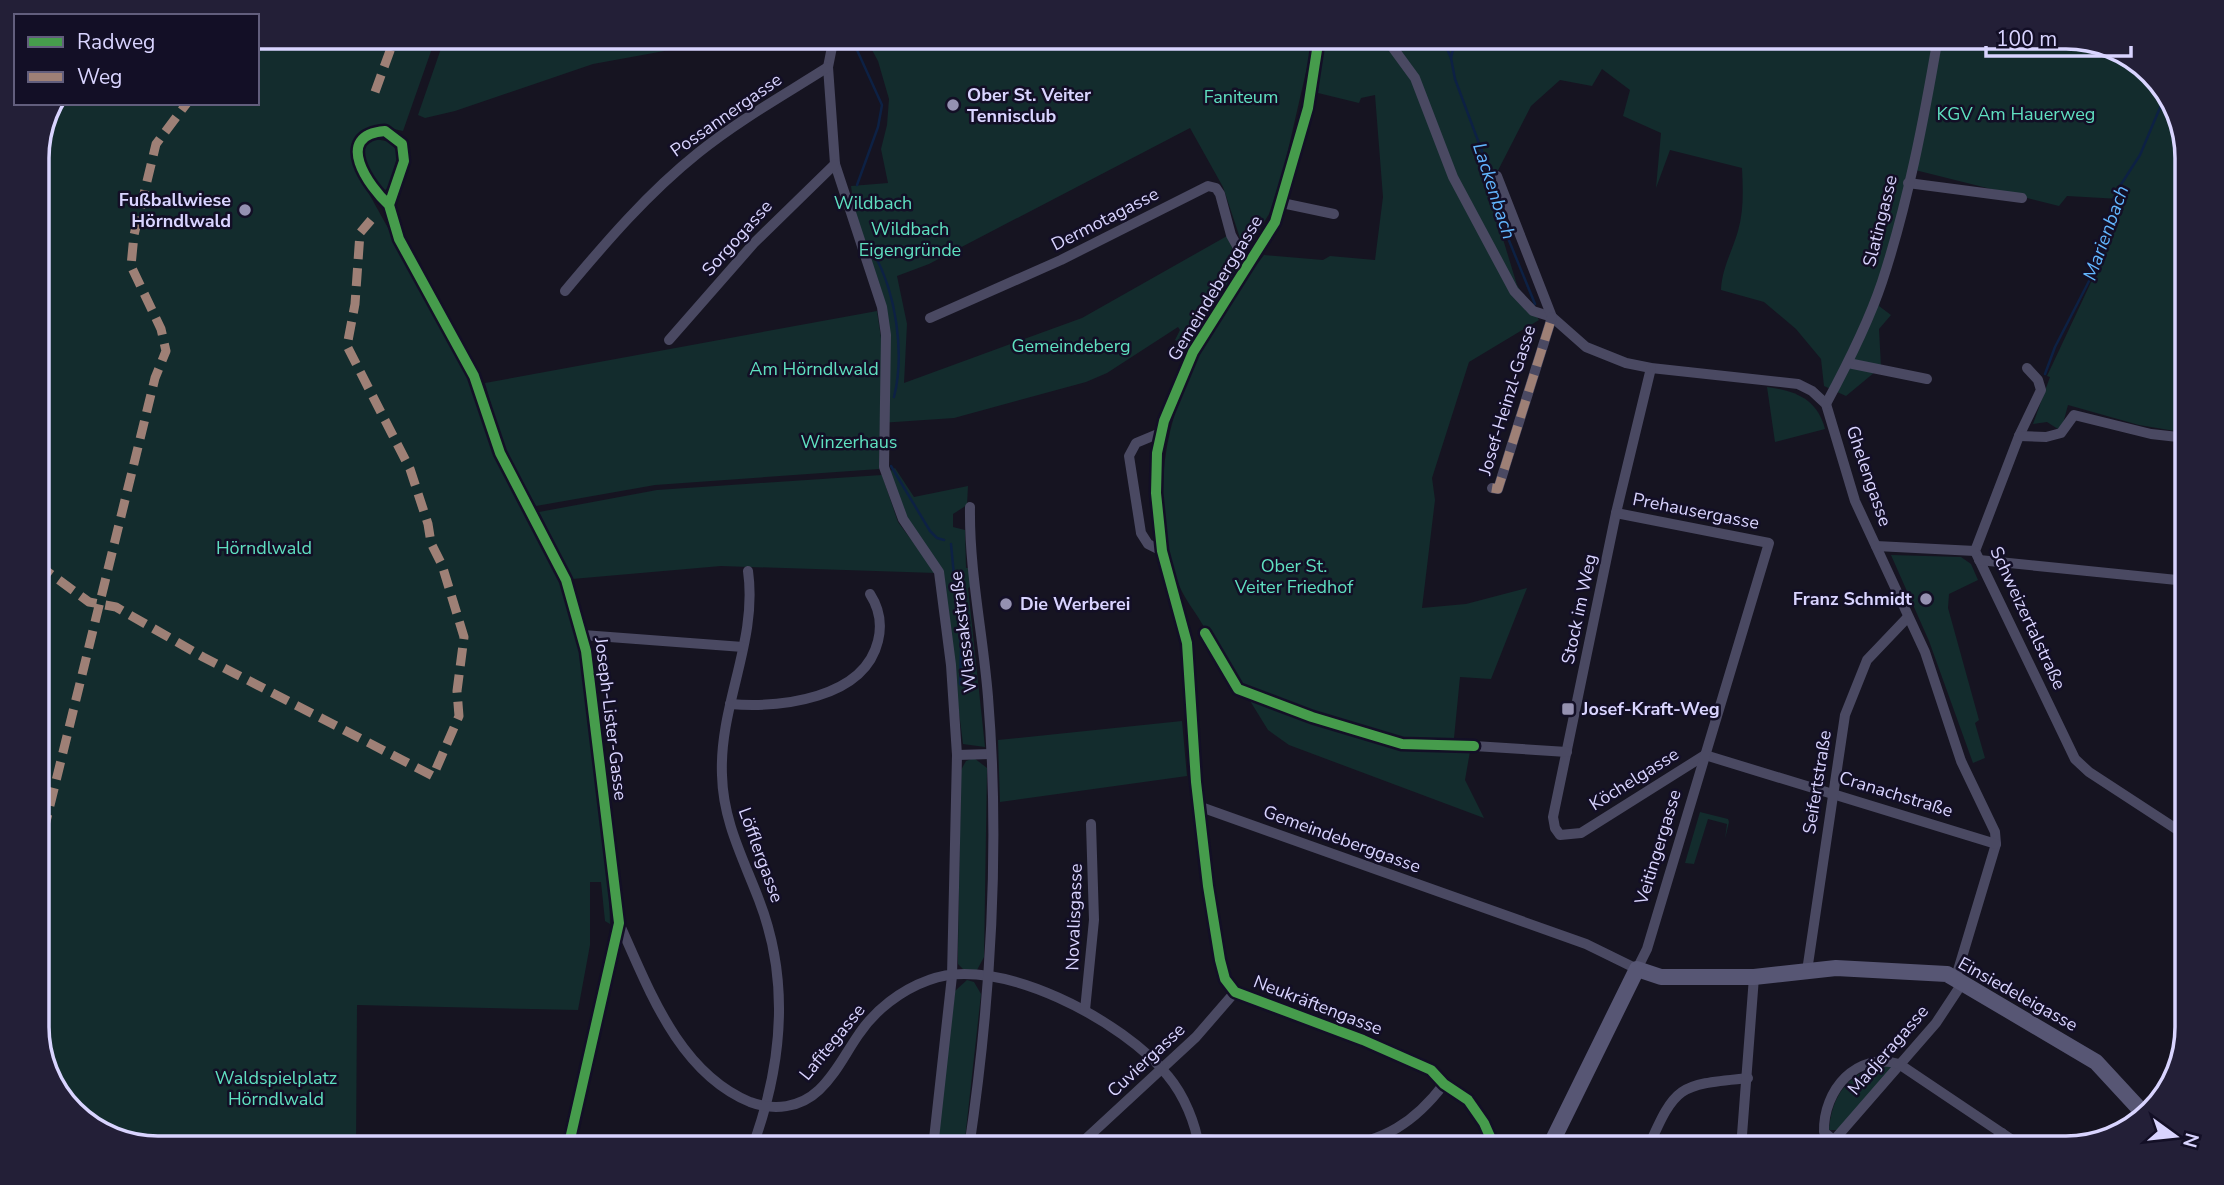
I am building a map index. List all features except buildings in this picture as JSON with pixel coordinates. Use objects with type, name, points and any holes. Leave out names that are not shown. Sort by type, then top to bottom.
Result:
[{"type":"street","points":[[832,49],[828,67],[835,164]]},
{"type":"street","name":"Gemeindeberggasse","points":[[1317,49],[1308,108],[1282,203],[1265,241],[1193,352],[1160,433],[1156,474],[1162,551],[1187,643],[1198,806],[1586,944],[1637,969]]},
{"type":"street","points":[[1394,49],[1415,78],[1465,203],[1514,291],[1537,312],[1552,317],[1573,337],[1603,356],[1651,368],[1798,384],[1826,404]]},
{"type":"street","name":"Slatingasse","points":[[1826,404],[1848,363],[1882,284],[1908,183],[1936,49]]},
{"type":"street","name":"Possannergasse","points":[[565,291],[629,217],[669,178],[758,110],[828,67]]},
{"type":"street","name":"Joseph-Lister-Gasse","points":[[389,205],[404,161],[403,147],[394,135],[375,131],[359,146],[357,158],[362,173],[389,205],[399,239],[474,376],[500,453],[566,580],[583,635],[619,923],[571,1136]]},
{"type":"street","name":"Sorgogasse","points":[[669,340],[754,243],[835,164]]},
{"type":"street","name":"Wlassakstraße","points":[[835,164],[882,307],[886,335],[885,472],[903,519],[939,572],[951,665],[957,755],[952,975],[934,1136]]},
{"type":"street","points":[[1496,176],[1547,298],[1552,317]]},
{"type":"street","points":[[1908,183],[2022,198]]},
{"type":"street","name":"Dermotagasse","points":[[930,318],[1061,260],[1208,187],[1216,188],[1220,194],[1231,235],[1248,266]]},
{"type":"street","points":[[1282,203],[1334,214]]},
{"type":"street","name":"Josef-Heinzl-Gasse","points":[[1492,488],[1497,489],[1552,317]]},
{"type":"street","points":[[1848,363],[1927,379]]},
{"type":"street","name":"Stock im Weg","points":[[1581,832],[1560,835],[1555,828],[1553,817],[1616,513],[1651,368]]},
{"type":"street","name":"Schweizertalstraße","points":[[2027,368],[2038,380],[2041,390],[2019,436],[1977,555],[2075,759],[2089,772],[2175,828]]},
{"type":"street","name":"Ghelengasse","points":[[1826,404],[1852,492],[1925,653],[1961,761],[1995,832],[1996,844]]},
{"type":"street","points":[[2019,436],[2046,437],[2061,433],[2074,415],[2151,434],[2175,437]]},
{"type":"street","name":"Gemeindeberggasse","points":[[1160,433],[1136,443],[1129,456],[1141,533],[1148,544],[1162,551]]},
{"type":"street","name":"Wlassakstraße","points":[[970,507],[991,754],[993,866],[987,976],[971,1136]]},
{"type":"street","name":"Prehausergasse","points":[[1616,513],[1769,543]]},
{"type":"street","name":"Veitingergasse","points":[[1556,1136],[1647,949],[1769,543]]},
{"type":"street","points":[[1876,546],[1977,555],[2175,580]]},
{"type":"street","name":"Löfflergasse","points":[[747,571],[750,607],[730,704],[721,770],[726,812],[739,856],[765,917],[778,979],[780,1034],[767,1107],[756,1136]]},
{"type":"street","points":[[730,704],[789,703],[838,686],[860,672],[875,652],[880,628],[870,594]]},
{"type":"street","name":"Seifertstraße","points":[[1807,971],[1845,715],[1854,686],[1867,660],[1908,617]]},
{"type":"street","points":[[583,635],[605,634],[743,647]]},
{"type":"street","points":[[1474,746],[1567,752]]},
{"type":"street","points":[[957,755],[991,754]]},
{"type":"street","name":"Cranachstraße","points":[[1705,755],[1996,844]]},
{"type":"street","name":"Köchelgasse","points":[[1581,832],[1705,755]]},
{"type":"street","name":"Neukräftengasse","points":[[1198,806],[1220,960],[1225,979],[1235,992],[1431,1070],[1444,1084],[1468,1100],[1485,1123],[1490,1136]]},
{"type":"street","name":"Novalisgasse","points":[[1084,1010],[1094,931],[1091,824]]},
{"type":"street","points":[[1960,980],[1996,844]]},
{"type":"street","points":[[619,923],[660,1011],[685,1049],[730,1091],[767,1107]]},
{"type":"street","name":"Einsiedeleigasse","points":[[1637,969],[1661,977],[1754,977],[1866,968],[1933,972],[1960,980],[2096,1062],[2139,1108]]},
{"type":"street","points":[[952,975],[987,976],[1033,987],[1084,1010],[1136,1046],[1162,1069],[1181,1097],[1196,1136]]},
{"type":"street","name":"Lafitegasse","points":[[767,1107],[795,1104],[817,1092],[881,1010],[920,983],[952,975]]},
{"type":"street","points":[[1742,1136],[1754,977]]},
{"type":"street","name":"Madjeragasse","points":[[1838,1136],[1936,1023],[1960,980]]},
{"type":"street","name":"Cuviergasse","points":[[1089,1136],[1196,1037],[1235,992]]},
{"type":"street","points":[[1830,1136],[1824,1132],[1824,1124],[1841,1081],[1849,1072],[1872,1062],[1899,1064],[2006,1136]]},
{"type":"street","points":[[1653,1136],[1667,1105],[1686,1088],[1704,1082],[1748,1078]]},
{"type":"street","points":[[1384,1136],[1409,1123],[1444,1084]]},
{"type":"street","points":[[1999,1136],[2002,1133]]},
{"type":"green space","name":"Hörndlwald","points":[[259,49],[432,49],[403,131],[380,128],[362,136],[352,149],[353,165],[462,361],[563,584],[582,653],[609,890],[610,924],[605,921],[601,882],[590,882],[590,945],[578,1010],[357,1005],[356,1136],[158,1136],[123,1130],[97,1118],[67,1088],[55,1062],[49,1034],[49,151],[53,130],[63,105],[259,105]]},
{"type":"green space","points":[[441,49],[675,49],[593,64],[455,111],[425,118],[418,115]]},
{"type":"green space","points":[[872,49],[1311,49],[1283,172],[1269,214],[1245,253],[1223,187],[1190,128],[929,264],[897,276],[907,324],[904,383],[1082,318],[1227,236],[1240,264],[1188,348],[1175,340],[1180,330],[1178,327],[1107,373],[1086,382],[954,418],[880,423],[879,469],[655,485],[536,506],[503,447],[485,383],[877,311],[881,338],[886,310],[855,214],[851,186],[888,183],[881,149],[887,125],[889,99],[878,61]]},
{"type":"green space","points":[[1322,49],[2066,49],[2088,51],[2114,60],[2138,76],[2157,97],[2173,136],[2175,431],[2139,425],[2068,405],[2061,431],[2047,422],[2033,424],[2050,377],[2047,376],[2108,246],[2120,199],[2067,196],[2059,206],[1915,170],[1879,306],[1891,315],[1879,329],[1881,367],[1846,396],[1824,386],[1821,359],[1796,329],[1764,302],[1721,290],[1723,274],[1741,215],[1742,168],[1670,150],[1656,188],[1661,133],[1623,116],[1630,90],[1602,69],[1592,86],[1560,80],[1531,106],[1488,190],[1517,285],[1539,320],[1469,362],[1432,478],[1435,500],[1422,608],[1466,604],[1527,588],[1491,679],[1460,677],[1454,738],[1472,740],[1465,780],[1484,818],[1289,745],[1268,730],[1181,590],[1167,540],[1163,496],[1166,453],[1176,411],[1191,370],[1236,292],[1264,255],[1323,260],[1330,256],[1375,260],[1383,197],[1375,95],[1361,98],[1359,103],[1318,93]]},
{"type":"green space","points":[[375,139],[391,142],[398,154],[389,187],[385,190],[379,187],[362,157],[366,146]]},
{"type":"green space","points":[[1767,387],[1804,398],[1817,410],[1825,429],[1775,442]]},
{"type":"green space","points":[[895,468],[914,497],[968,486],[967,505],[953,514],[953,527],[965,530],[966,568],[969,568],[971,587],[968,588],[985,747],[963,744],[941,568],[903,512],[889,472]]},
{"type":"green space","points":[[882,475],[898,522],[936,573],[721,566],[572,579],[539,512],[657,490]]},
{"type":"green space","points":[[1891,555],[1961,557],[1971,564],[1978,580],[1949,594],[1948,608],[1979,720],[1975,723],[1985,758],[1973,763],[1929,641]]},
{"type":"green space","points":[[1182,721],[1187,776],[1000,802],[998,740]]},
{"type":"green space","points":[[974,758],[987,768],[984,957],[977,970],[964,970],[958,964],[961,770],[966,761]]},
{"type":"green space","points":[[1700,812],[1728,819],[1725,839],[1727,824],[1708,819],[1694,864],[1685,863]]},
{"type":"green space","points":[[967,980],[974,982],[981,994],[965,1136],[937,1136],[955,991]]},
{"type":"green space","points":[[1878,1066],[1892,1067],[1837,1130],[1829,1130],[1837,1098],[1849,1081]]},
{"type":"waterway","points":[[857,49],[882,105],[878,127],[857,185]]},
{"type":"waterway","points":[[1447,49],[1451,58]]},
{"type":"waterway","name":"Lackenbach","points":[[1453,49],[1451,58],[1455,79],[1496,189],[1501,221],[1535,304]]},
{"type":"waterway","name":"Marienbach","points":[[2045,374],[2055,347],[2103,254],[2120,186],[2140,155],[2161,105]]},
{"type":"waterway","points":[[873,252],[888,285],[896,323],[899,361],[894,397]]},
{"type":"waterway","points":[[891,466],[930,531],[937,538],[944,540]]},
{"type":"waterway","points":[[951,544],[961,648],[960,684]]},
{"type":"marked path","points":[[375,92],[391,49]]},
{"type":"marked path","points":[[49,809],[155,378],[166,351],[161,329],[131,266],[134,235],[156,144],[185,105]]},
{"type":"marked path","points":[[49,573],[89,602],[116,607],[203,657],[433,776],[459,716],[457,691],[464,637],[442,565],[431,543],[428,524],[410,469],[347,346],[355,304],[360,233],[371,220]]},
{"type":"marked path","points":[[1492,488],[1498,489],[1552,317]]},
{"type":"cycle path","points":[[1317,49],[1308,108],[1275,222],[1193,352],[1164,421],[1157,453],[1156,493],[1162,551],[1187,643],[1196,782],[1208,886],[1220,960],[1225,979],[1235,992],[1363,1040],[1431,1070],[1444,1084],[1468,1100],[1490,1136]]},
{"type":"cycle path","points":[[385,131],[402,144],[404,161],[389,205],[365,175],[358,151],[360,142],[369,135],[385,131]]},
{"type":"cycle path","points":[[389,205],[399,239],[474,376],[500,453],[566,580],[586,651],[619,923],[571,1136]]},
{"type":"cycle path","points":[[1205,633],[1238,689],[1312,717],[1402,744],[1474,746]]},
{"type":"place","name":"Ober St. Veiter Tennisclub","points":[[953,105]]},
{"type":"place","name":"Fußballwiese Hörndlwald","points":[[245,210]]},
{"type":"place","name":"Franz Schmidt","points":[[1926,599]]},
{"type":"place","name":"Die Werberei","points":[[1006,604]]},
{"type":"place","name":"Josef-Kraft-Weg","points":[[1568,709]]},
{"type":"park label","name":"Faniteum","points":[[1241,97]]},
{"type":"park label","name":"KGV Am Hauerweg","points":[[2016,114]]},
{"type":"park label","name":"Wildbach","points":[[873,203]]},
{"type":"park label","name":"Wildbach Eigengründe","points":[[910,239]]},
{"type":"park label","name":"Gemeindeberg","points":[[1071,346]]},
{"type":"park label","name":"Am Hörndlwald","points":[[814,369]]},
{"type":"park label","name":"Winzerhaus","points":[[849,442]]},
{"type":"park label","name":"Ober St. Veiter Friedhof","points":[[1294,576]]},
{"type":"park label","name":"Waldspielplatz Hörndlwald","points":[[276,1088]]}]
